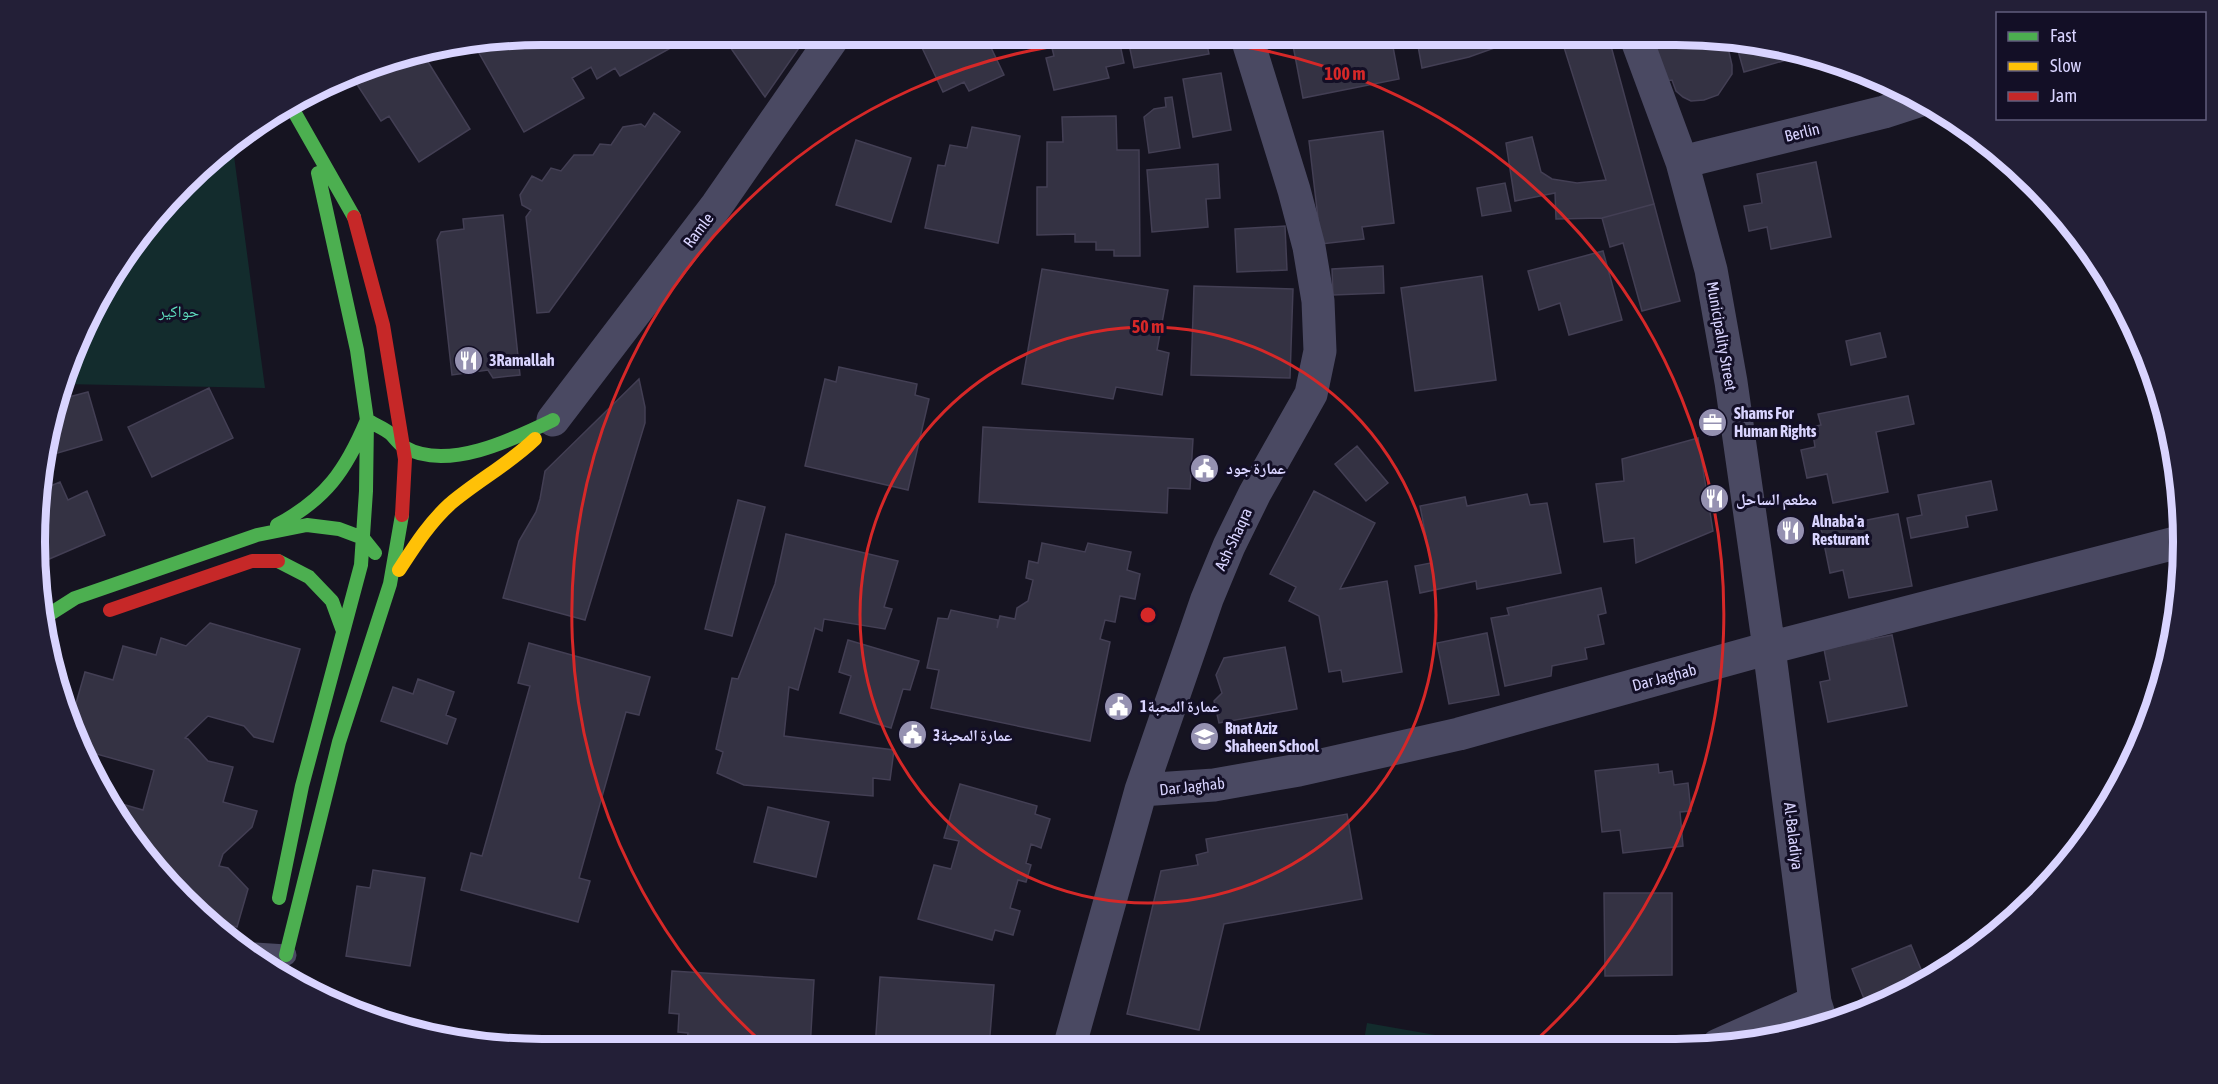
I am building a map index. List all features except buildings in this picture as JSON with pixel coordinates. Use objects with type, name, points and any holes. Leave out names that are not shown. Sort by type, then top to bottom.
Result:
[{"type":"main road","points":[[287,960],[339,742],[390,584],[401,525],[405,459],[383,325],[364,249],[354,218],[294,111]]},
{"type":"main road","points":[[287,960],[278,920],[281,887],[302,786],[361,565],[366,491],[367,420],[357,350],[312,142]]},
{"type":"main road","points":[[367,420],[390,433],[403,446],[428,455],[454,454],[514,440],[553,420]]},
{"type":"main road","points":[[257,535],[306,510],[324,492],[342,472],[367,420]]},
{"type":"main road","points":[[390,584],[423,533],[455,500],[524,450],[553,420]]},
{"type":"main road","points":[[51,620],[75,598],[257,535],[307,525],[339,529],[363,538],[380,560],[390,584]]},
{"type":"main road","points":[[94,616],[252,561],[274,560],[292,567],[322,589],[332,601],[343,631]]},
{"type":"street","name":"Ramle","points":[[553,420],[717,205],[828,45]]},
{"type":"street","name":"Ash-Shaqra","points":[[1072,1039],[1141,790],[1207,599],[1229,546],[1255,493],[1311,394],[1320,351],[1318,301],[1309,247],[1249,45]]},
{"type":"street","name":"Municipality Street","points":[[1639,45],[1682,162],[1711,270],[1731,382],[1769,648]]},
{"type":"street","name":"Berlin","points":[[1682,162],[1910,104]]},
{"type":"street","name":"Dar Jaghab","points":[[1141,790],[1214,785],[1299,770],[1459,734],[1769,648],[2173,544]]},
{"type":"street","name":"Al-Baladiya","points":[[1769,648],[1819,1013]]},
{"type":"street","points":[[1762,1031],[1819,1013]]},
{"type":"lane","points":[[267,956],[287,960]]},
{"type":"green space","name":"حواكير","points":[[234,152],[265,388],[70,384],[96,322],[112,293],[148,239],[168,214],[214,168]]},
{"type":"green space","points":[[1367,1023],[1441,1036],[1440,1039],[1364,1039]]},
{"type":"traffic: fast","points":[[294,111],[354,217]]},
{"type":"traffic: fast","points":[[279,898],[302,786],[361,565],[366,491],[367,420],[357,350],[318,173]]},
{"type":"traffic: fast","points":[[277,525],[309,505],[332,482],[351,454],[367,420],[391,434],[404,447],[421,454],[440,456],[480,450],[519,436],[553,420]]},
{"type":"traffic: fast","points":[[286,955],[339,742],[390,584],[402,515]]},
{"type":"traffic: fast","points":[[50,614],[75,598],[257,535],[307,525],[339,529],[363,538],[375,553]]},
{"type":"traffic: fast","points":[[278,561],[309,577],[332,601],[343,631]]},
{"type":"traffic: slow","points":[[399,570],[442,511],[535,439]]},
{"type":"traffic: jam","points":[[354,217],[383,325],[405,459],[402,515]]},
{"type":"traffic: jam","points":[[110,610],[252,561],[278,561]]},
{"type":"place","name":"3Ramallah","points":[[468,360]]},
{"type":"place","name":"Shams For Human Rights","points":[[1713,422]]},
{"type":"place","name":"عمارة جود","points":[[1205,468]]},
{"type":"place","name":"مطعم الساحل","points":[[1715,499]]},
{"type":"place","name":"Alnaba'a Resturant","points":[[1791,530]]},
{"type":"place","name":"عمارة المحبة1","points":[[1119,706]]},
{"type":"place","name":"عمارة المحبة3","points":[[912,735]]},
{"type":"place","name":"Bnat Aziz Shaheen School","points":[[1204,737]]}]
